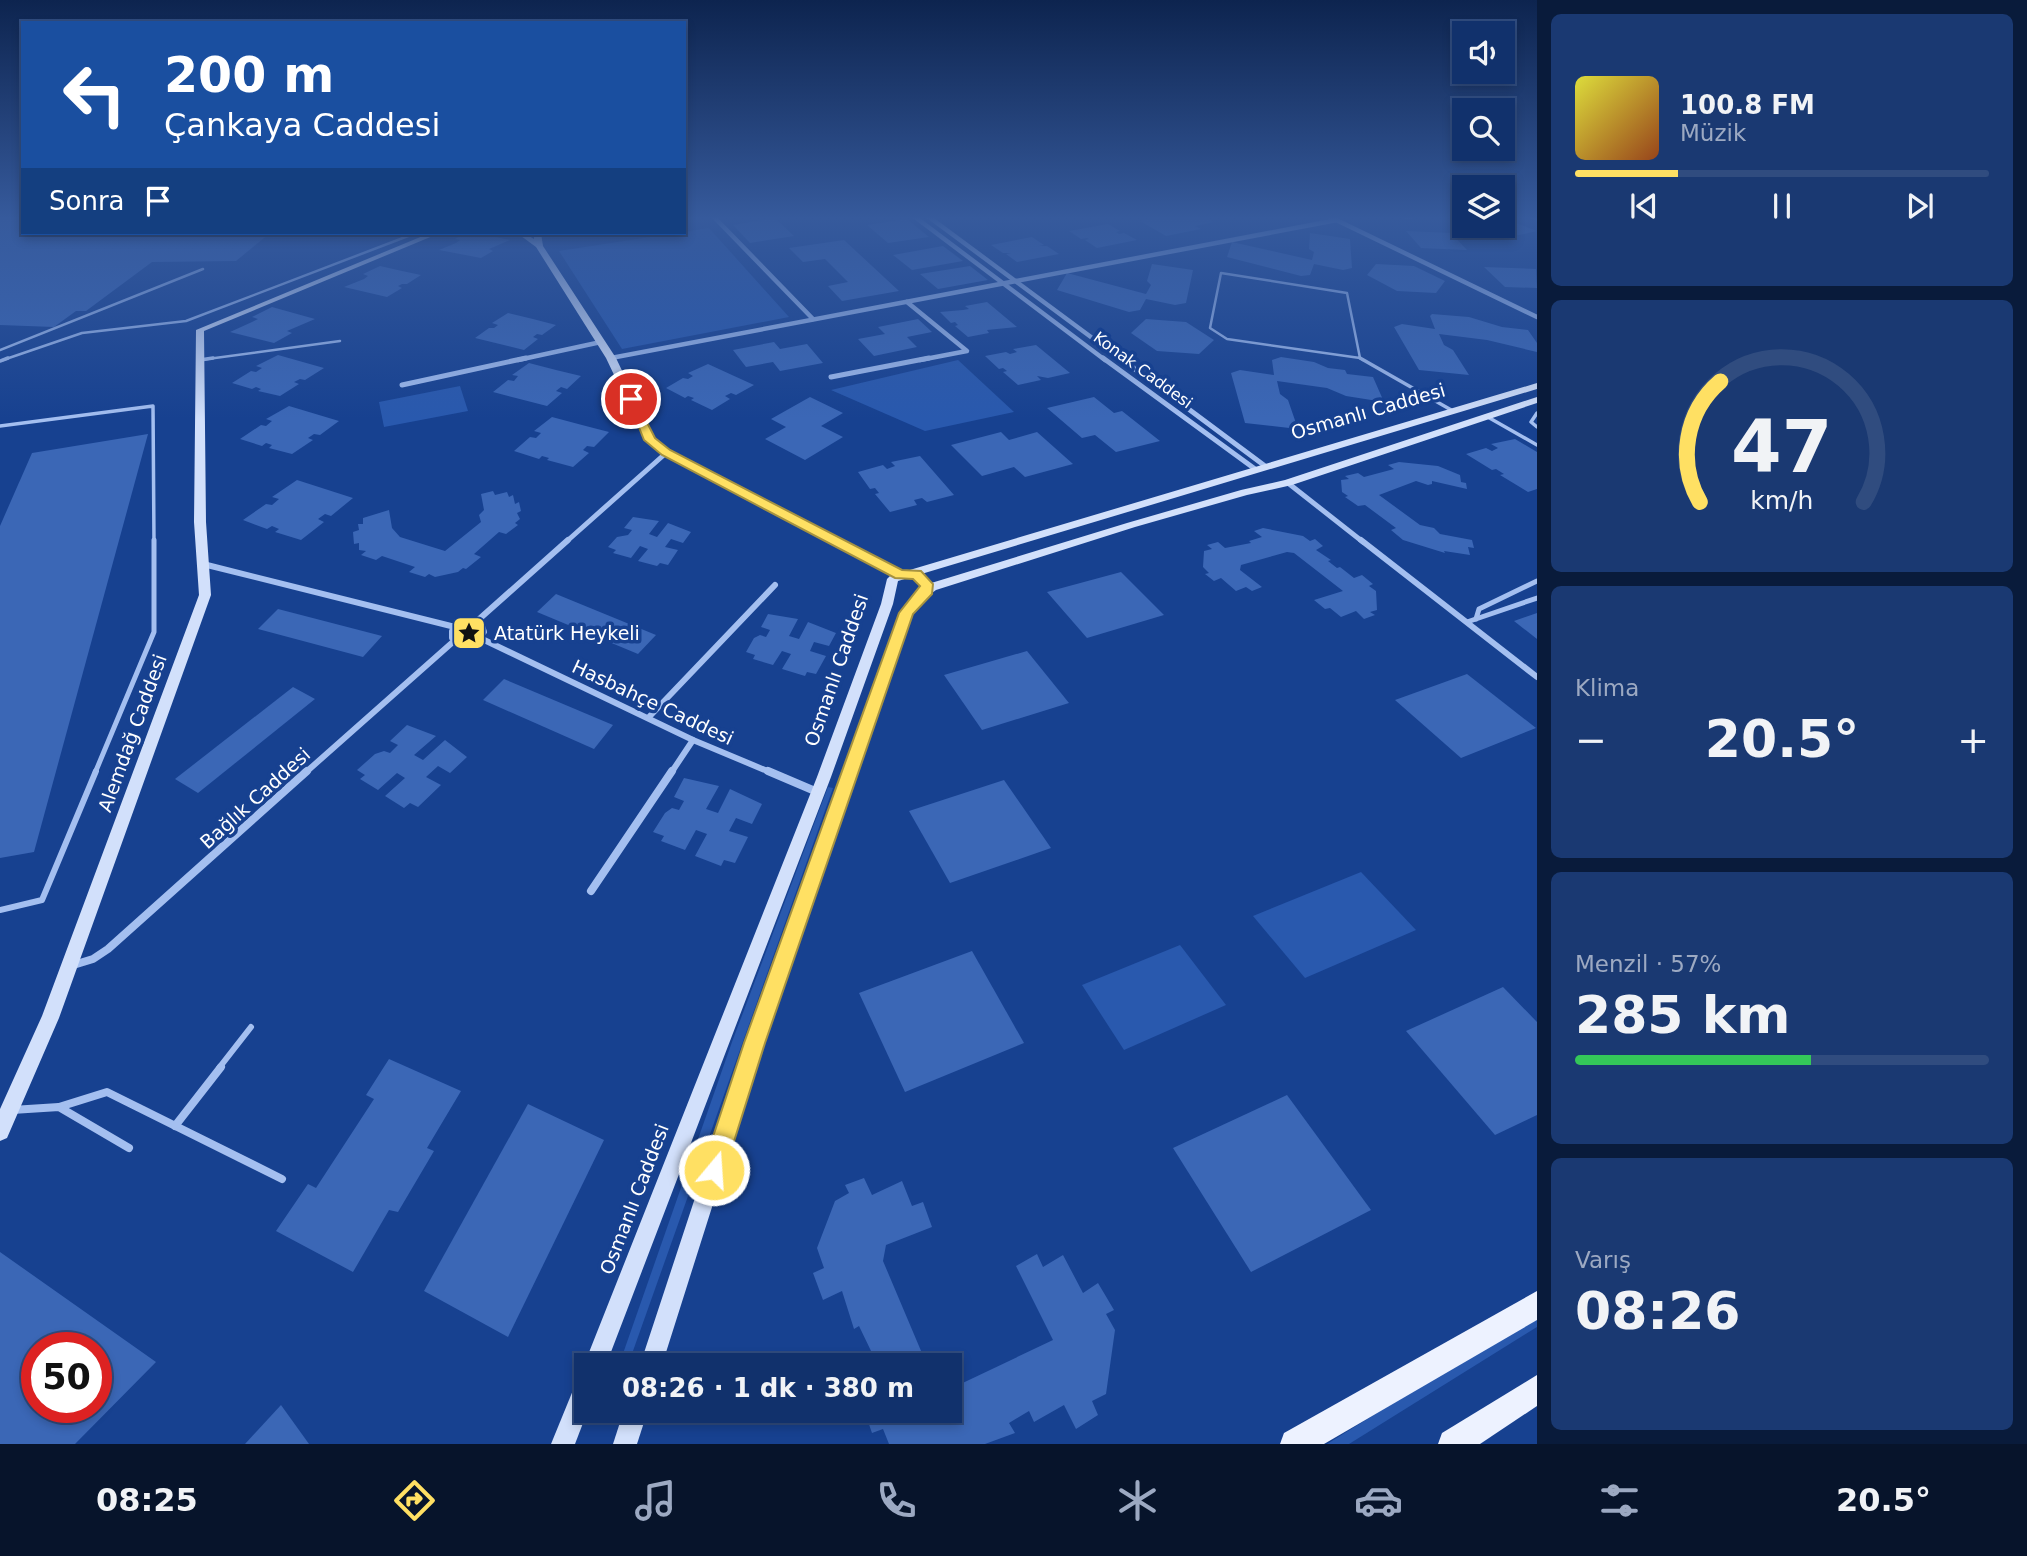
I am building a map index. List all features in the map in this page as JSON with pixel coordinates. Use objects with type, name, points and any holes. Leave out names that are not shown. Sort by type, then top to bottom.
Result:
[{"type":"main road","name":"Alemdağ Caddesi","points":[[0,1130],[50,1018],[205,596],[200,330],[311,284]]},
{"type":"main road","points":[[564,284],[611,358],[650,440],[666,453],[904,574],[920,577],[926,584],[922,594],[906,613],[755,1043],[654,1353]]},
{"type":"main road","name":"Osmanlı Caddesi","points":[[600,1353],[824,777],[887,604],[893,579],[1537,386]]},
{"type":"main road","name":"Osmanlı Caddesi","points":[[922,594],[1131,525],[1288,482],[1537,400]]},
{"type":"main road","points":[[1260,467],[1286,469],[1288,482],[1261,478],[1260,467]]},
{"type":"main road","points":[[889,588],[900,596],[922,594]]},
{"type":"main road","points":[[1295,1444],[1537,1305]]},
{"type":"main road","points":[[1453,1444],[1537,1389]]},
{"type":"main road","points":[[563,1444],[574,1416]]},
{"type":"main road","points":[[625,1444],[632,1423]]},
{"type":"street","points":[[779,284],[813,320]]},
{"type":"street","points":[[611,358],[998,284]]},
{"type":"street","name":"Konak Caddesi","points":[[1001,284],[1260,467]]},
{"type":"street","name":"Konak Caddesi","points":[[1020,284],[1260,467]]},
{"type":"street","points":[[1470,284],[1537,317]]},
{"type":"street","points":[[831,377],[967,351],[907,302]]},
{"type":"street","points":[[402,385],[601,342]]},
{"type":"street","points":[[477,621],[485,628],[480,638],[469,643],[454,641],[451,635],[454,627],[463,622],[477,621],[666,453]]},
{"type":"street","points":[[1288,482],[1537,677]]},
{"type":"street","points":[[203,564],[454,627]]},
{"type":"street","points":[[649,718],[775,585]]},
{"type":"street","name":"Hasbahçe Caddesi","points":[[480,638],[693,740],[815,792]]},
{"type":"street","name":"Bağlık Caddesi","points":[[69,966],[93,959],[108,949],[454,641]]},
{"type":"street","points":[[591,891],[693,740]]},
{"type":"lane","points":[[0,350],[166,284]]},
{"type":"lane","points":[[0,361],[82,333],[186,321],[282,284]]},
{"type":"lane","points":[[1220,284],[1210,328],[1227,339],[1360,358],[1454,412]]},
{"type":"lane","points":[[1293,284],[1347,293],[1360,358]]},
{"type":"lane","points":[[200,360],[340,341]]},
{"type":"lane","points":[[0,426],[153,406],[153,632],[42,900],[0,910]]},
{"type":"lane","points":[[1537,413],[1531,422],[1537,427]]},
{"type":"lane","points":[[1486,416],[1537,445]]},
{"type":"lane","points":[[1476,619],[1479,609],[1537,581]]},
{"type":"lane","points":[[1467,622],[1537,598]]},
{"type":"lane","points":[[175,1126],[251,1027]]},
{"type":"lane","points":[[9,1111],[59,1107],[107,1092],[282,1179]]},
{"type":"lane","points":[[59,1107],[129,1148]]},
{"type":"shaded area","points":[[580,284],[760,284],[789,317],[622,349]]},
{"type":"shaded area","points":[[958,360],[1014,412],[925,431],[831,390]]},
{"type":"shaded area","points":[[460,386],[468,411],[384,427],[379,402]]},
{"type":"shaded area","points":[[828,787],[833,788],[632,1353],[623,1353],[732,1042]]},
{"type":"shaded area","points":[[1361,872],[1416,930],[1305,978],[1253,916]]},
{"type":"shaded area","points":[[1180,945],[1226,1005],[1124,1050],[1082,985]]},
{"type":"shaded area","points":[[1537,1314],[1537,1327],[1349,1444],[1327,1444]]},
{"type":"building","points":[[0,284],[122,284],[86,311],[76,311],[54,327],[0,325]]},
{"type":"building","points":[[351,284],[401,284],[398,286],[402,288],[387,297],[344,287]]},
{"type":"building","points":[[892,284],[899,291],[842,301],[828,286]]},
{"type":"building","points":[[932,284],[964,284],[938,289]]},
{"type":"building","points":[[1060,284],[1110,284],[1146,294],[1151,285],[1190,284],[1186,303],[1175,305],[1146,299],[1140,310],[1129,312],[1057,290]]},
{"type":"building","points":[[1385,284],[1442,284],[1436,293],[1397,291]]},
{"type":"building","points":[[1502,284],[1537,284],[1537,288],[1505,287]]},
{"type":"building","points":[[987,302],[1017,327],[987,330],[989,333],[968,337],[955,326],[958,325],[955,322],[951,323],[940,312],[969,309],[965,306]]},
{"type":"building","points":[[272,307],[315,319],[287,331],[292,333],[274,343],[230,332],[258,319],[252,317]]},
{"type":"building","points":[[508,313],[556,325],[542,335],[533,337],[538,339],[524,350],[475,338],[498,325],[492,323]]},
{"type":"building","points":[[1430,316],[1469,317],[1502,327],[1528,330],[1537,343],[1537,352],[1487,340],[1439,334],[1444,345],[1453,350],[1469,375],[1419,370],[1394,327],[1402,324],[1435,329]]},
{"type":"building","points":[[918,319],[932,332],[907,337],[917,347],[874,356],[858,339],[885,334],[878,327]]},
{"type":"building","points":[[1146,319],[1186,322],[1214,340],[1199,354],[1157,351],[1131,333]]},
{"type":"building","points":[[774,342],[780,349],[807,344],[823,363],[780,371],[773,362],[746,367],[733,350]]},
{"type":"building","points":[[1036,345],[1070,373],[1048,378],[1037,376],[1041,380],[1018,385],[1003,372],[1007,371],[999,369],[985,356],[1006,352],[1010,354],[1017,352],[1013,349]]},
{"type":"building","points":[[278,355],[324,368],[305,380],[294,382],[299,384],[280,396],[258,391],[261,389],[256,387],[252,389],[232,383],[251,371],[256,372],[262,368],[256,366]]},
{"type":"building","points":[[1281,357],[1314,362],[1328,368],[1345,370],[1347,374],[1373,377],[1384,402],[1346,396],[1327,388],[1277,381],[1280,394],[1288,400],[1298,429],[1245,423],[1231,373],[1240,370],[1274,375],[1272,360]]},
{"type":"building","points":[[529,363],[581,376],[567,389],[561,387],[556,391],[562,393],[547,406],[493,392],[508,380],[514,381],[518,376],[512,375]]},
{"type":"building","points":[[708,364],[754,385],[736,395],[731,393],[725,396],[730,399],[712,410],[691,400],[694,398],[685,398],[666,388],[683,378],[688,379],[693,376],[688,373]]},
{"type":"building","points":[[810,397],[843,413],[821,426],[843,437],[805,460],[765,439],[786,427],[771,419]]},
{"type":"building","points":[[1094,397],[1114,413],[1122,411],[1160,441],[1116,452],[1095,435],[1082,438],[1047,408]]},
{"type":"building","points":[[289,406],[339,421],[320,435],[314,434],[308,438],[313,440],[292,454],[269,448],[272,445],[266,443],[262,446],[240,439],[261,425],[266,426],[272,421],[266,419]]},
{"type":"building","points":[[552,417],[609,432],[594,447],[587,446],[583,450],[589,453],[573,467],[542,456],[539,459],[514,451],[530,437],[536,438],[541,433],[534,431]]},
{"type":"building","points":[[1001,432],[1009,440],[1037,432],[1073,464],[1025,477],[1014,467],[982,476],[951,445]]},
{"type":"building","points":[[148,434],[34,852],[0,858],[0,526],[32,453]]},
{"type":"building","points":[[1515,439],[1537,452],[1537,489],[1528,492],[1500,475],[1504,474],[1496,469],[1492,470],[1466,454],[1486,448],[1492,451],[1498,448],[1491,444]]},
{"type":"building","points":[[920,456],[954,495],[927,502],[922,498],[914,500],[917,505],[890,512],[875,494],[879,493],[875,488],[870,489],[858,472],[883,465],[887,469],[895,466],[891,462]]},
{"type":"building","points":[[1399,462],[1438,466],[1460,475],[1461,482],[1466,483],[1467,489],[1432,481],[1432,484],[1428,485],[1416,481],[1379,495],[1420,525],[1434,528],[1440,534],[1472,540],[1474,548],[1468,547],[1470,555],[1444,551],[1445,553],[1403,540],[1391,530],[1396,528],[1365,505],[1358,506],[1342,492],[1341,480],[1349,479],[1345,476],[1358,473],[1364,477],[1394,469],[1388,465]]},
{"type":"building","points":[[297,480],[353,498],[331,516],[325,514],[318,519],[324,522],[301,540],[275,532],[279,529],[272,526],[267,529],[243,520],[266,504],[272,505],[279,499],[272,497]]},
{"type":"building","points":[[493,491],[495,495],[507,492],[509,497],[513,495],[515,504],[519,502],[521,511],[517,513],[520,519],[515,523],[518,525],[506,534],[499,532],[474,554],[481,557],[466,569],[435,577],[429,574],[425,577],[409,572],[415,567],[382,556],[376,560],[361,555],[366,551],[359,550],[359,543],[354,544],[353,532],[359,530],[358,524],[363,524],[363,518],[389,510],[392,528],[400,537],[445,551],[481,522],[479,515],[484,510],[481,494]]},
{"type":"building","points":[[633,517],[659,521],[649,534],[657,537],[668,523],[691,532],[683,543],[671,539],[665,547],[678,550],[668,565],[660,563],[657,566],[638,561],[648,549],[640,546],[631,558],[613,553],[616,550],[608,547],[617,537],[628,535],[632,530],[624,528]]},
{"type":"building","points":[[1263,528],[1303,536],[1310,541],[1315,539],[1323,546],[1316,550],[1331,560],[1328,561],[1337,568],[1340,567],[1354,578],[1362,575],[1373,584],[1369,586],[1376,591],[1377,610],[1370,612],[1375,615],[1364,619],[1356,611],[1341,617],[1330,608],[1325,609],[1314,600],[1343,591],[1294,553],[1287,552],[1241,565],[1240,570],[1262,587],[1252,591],[1246,587],[1236,591],[1221,578],[1214,581],[1205,574],[1209,573],[1203,567],[1204,551],[1212,549],[1207,545],[1218,542],[1225,548],[1251,543],[1249,541],[1262,537],[1254,531]]},
{"type":"building","points":[[1121,572],[1164,615],[1087,638],[1047,592]]},
{"type":"building","points":[[556,594],[656,635],[638,654],[537,612]]},
{"type":"building","points":[[278,609],[382,636],[363,657],[258,629]]},
{"type":"building","points":[[1537,613],[1537,639],[1514,621]]},
{"type":"building","points":[[768,614],[798,619],[789,636],[799,639],[808,622],[836,633],[829,646],[814,642],[810,651],[826,656],[816,674],[807,672],[805,676],[782,669],[791,654],[782,651],[773,665],[753,659],[755,655],[746,652],[754,638],[760,635],[766,637],[770,630],[761,627]]},
{"type":"building","points":[[1027,651],[1069,703],[982,730],[944,675]]},
{"type":"building","points":[[1467,674],[1536,728],[1461,758],[1395,700]]},
{"type":"building","points":[[504,679],[613,725],[594,749],[483,700]]},
{"type":"building","points":[[293,687],[315,699],[198,793],[175,779]]},
{"type":"building","points":[[407,725],[436,736],[414,755],[423,760],[445,740],[467,757],[450,773],[438,766],[426,777],[441,785],[418,807],[410,803],[404,808],[385,796],[405,778],[397,773],[378,790],[360,779],[365,775],[357,770],[375,754],[384,751],[390,753],[398,745],[390,741]]},
{"type":"building","points":[[684,778],[719,786],[706,809],[718,813],[730,789],[762,804],[752,824],[736,818],[729,831],[748,837],[735,863],[724,860],[721,866],[695,856],[707,834],[696,830],[685,850],[661,841],[664,836],[653,832],[665,813],[672,808],[679,810],[684,801],[674,797]]},
{"type":"building","points":[[1004,780],[1051,848],[950,883],[909,811]]},
{"type":"building","points":[[972,951],[1024,1043],[905,1092],[859,993]]},
{"type":"building","points":[[1503,987],[1537,1022],[1537,1115],[1495,1135],[1406,1031]]},
{"type":"building","points":[[389,1059],[461,1091],[427,1148],[434,1151],[398,1212],[389,1210],[353,1272],[276,1231],[308,1184],[316,1188],[374,1099],[366,1095]]},
{"type":"building","points":[[1287,1095],[1371,1210],[1251,1272],[1173,1148]]},
{"type":"building","points":[[528,1104],[604,1140],[508,1337],[424,1291]]},
{"type":"building","points":[[864,1178],[872,1195],[902,1181],[912,1206],[923,1202],[932,1227],[886,1245],[883,1261],[922,1353],[872,1353],[859,1326],[854,1329],[842,1291],[823,1300],[813,1273],[824,1268],[817,1248],[835,1201],[849,1193],[845,1185]]},
{"type":"building","points":[[0,1252],[156,1362],[112,1407],[112,1332],[21,1332],[21,1423],[96,1423],[75,1444],[0,1444]]},
{"type":"building","points":[[1037,1254],[1043,1267],[1063,1255],[1083,1293],[1098,1283],[1114,1310],[1106,1314],[1115,1330],[1106,1394],[1092,1401],[1098,1415],[1076,1429],[1064,1405],[1034,1422],[1029,1411],[1009,1423],[1015,1433],[985,1444],[889,1444],[883,1429],[872,1433],[869,1423],[962,1423],[962,1383],[1053,1340],[1016,1266]]},
{"type":"building","points":[[281,1405],[309,1444],[245,1444]]},
{"type":"place","name":"Atatürk Heykeli","points":[[469,633]]},
{"type":"route","points":[[631,399],[650,440],[666,453],[900,575],[909,573],[920,577],[926,584],[927,591],[917,598],[906,613],[755,1043],[714,1170]]}]
